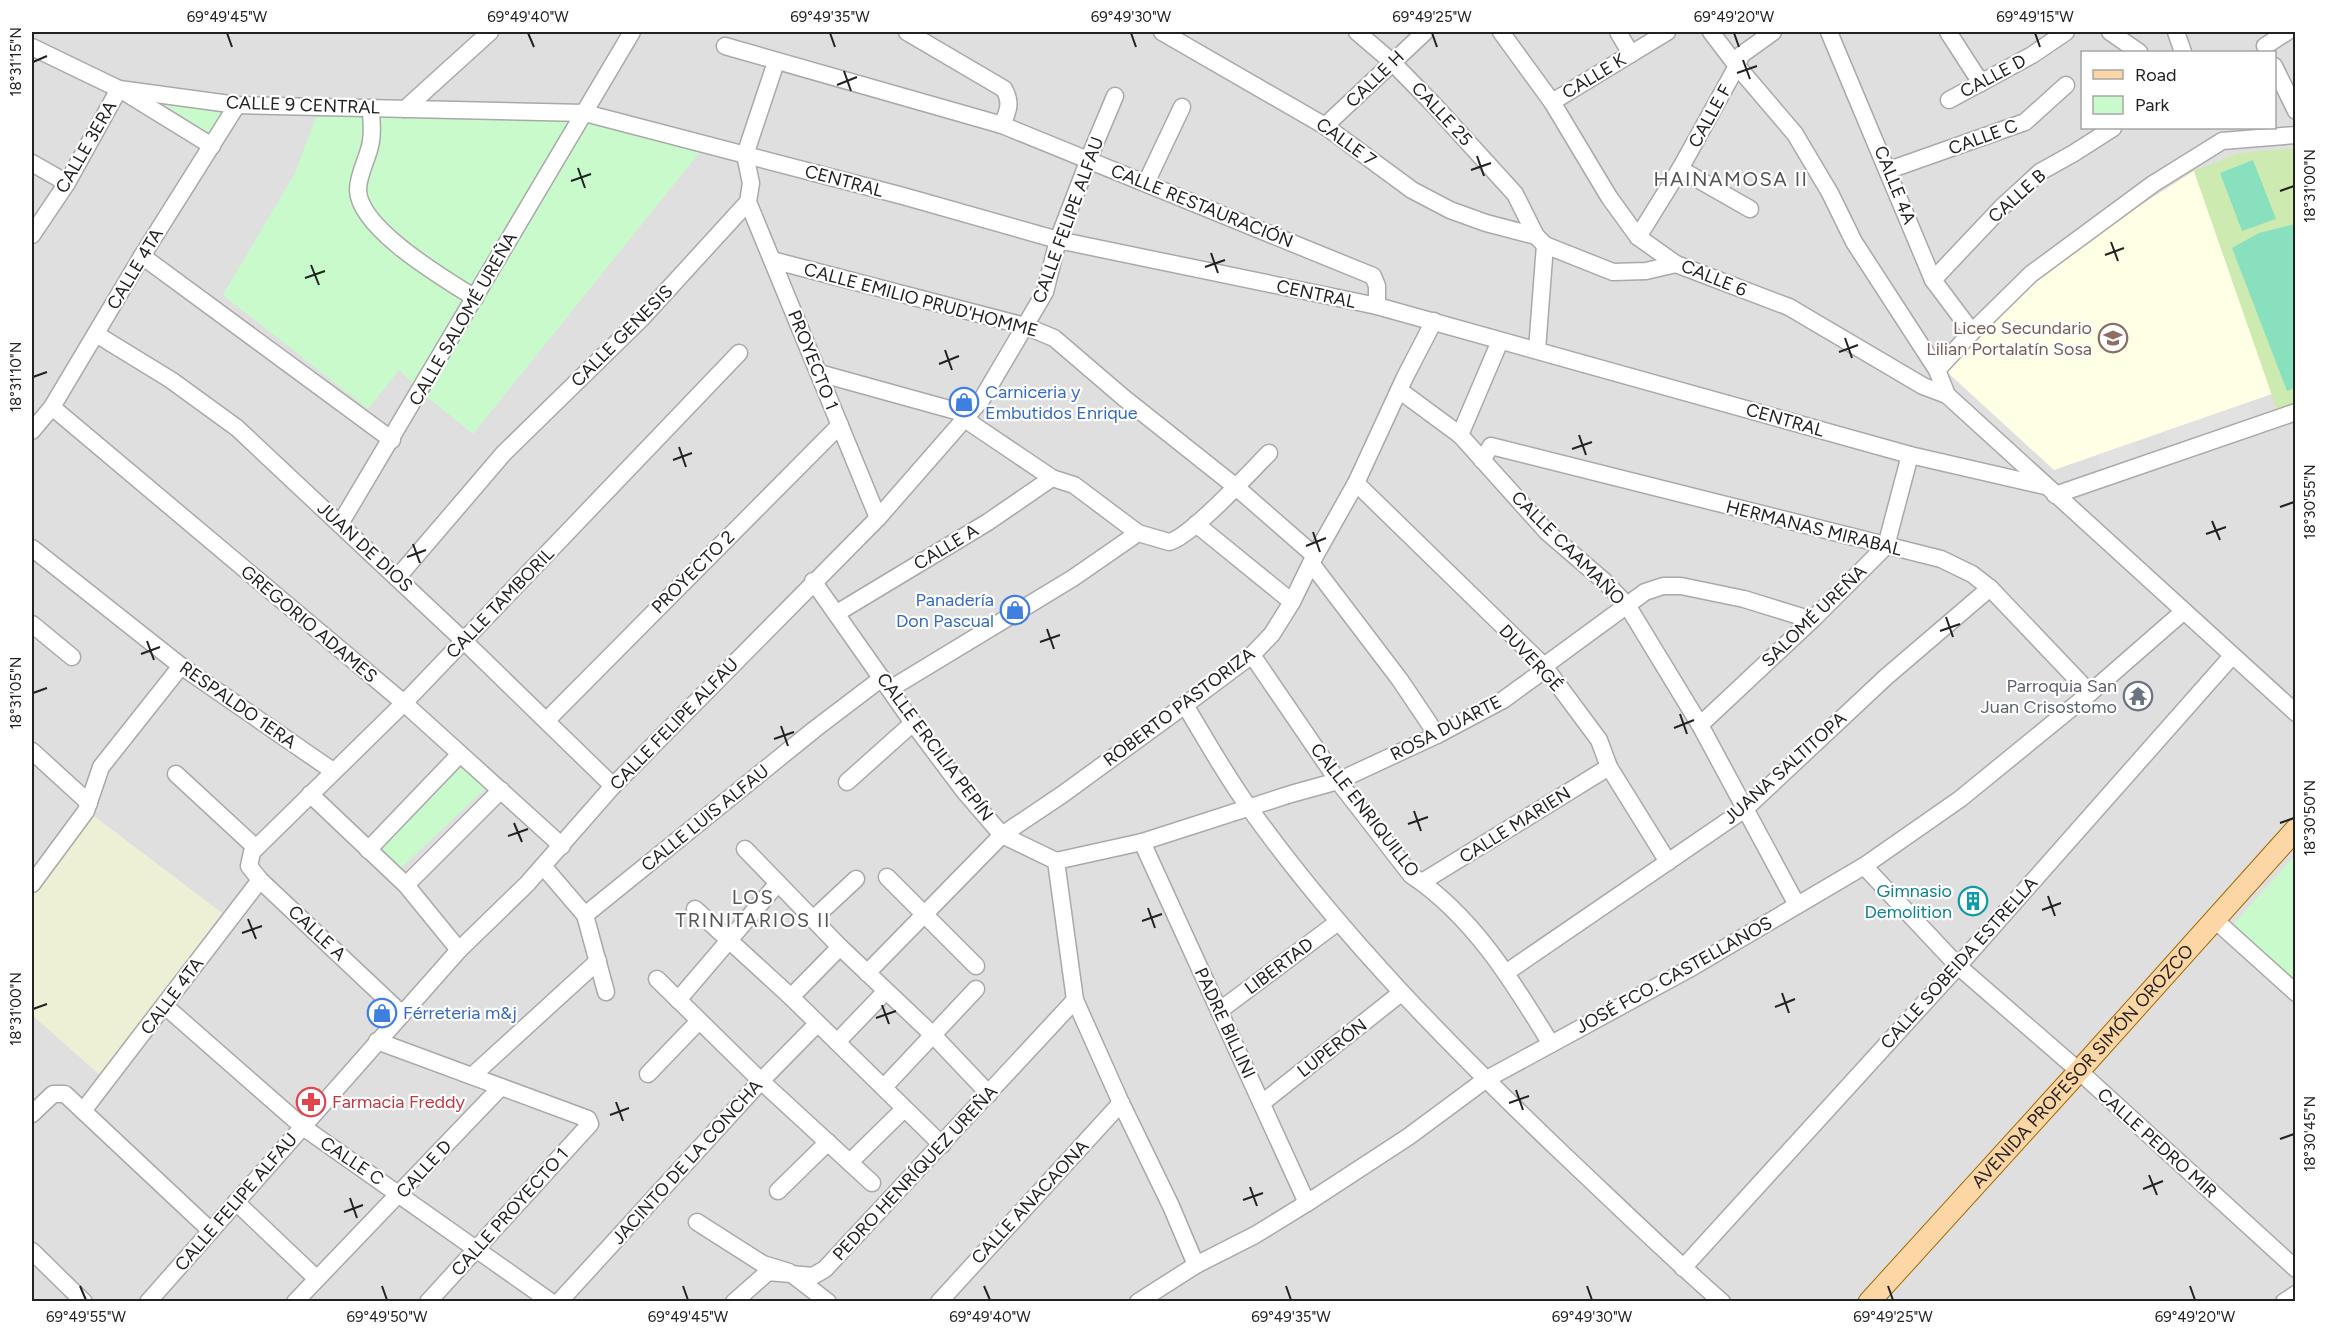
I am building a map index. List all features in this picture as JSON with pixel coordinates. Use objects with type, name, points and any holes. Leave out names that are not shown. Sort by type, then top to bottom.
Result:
[{"type":"main road","name":"AVENIDA PROFESOR SIMÓN OROZCO","points":[[1869,1302],[2295,829]]},
{"type":"street","points":[[405,109],[490,32]]},
{"type":"street","name":"CALLE SALOMÉ UREÑA","points":[[340,524],[392,440],[632,32]]},
{"type":"street","points":[[907,32],[1004,89],[1010,107],[1002,125]]},
{"type":"street","name":"CALLE 7","points":[[1162,32],[1325,126],[1422,195],[1450,210],[1541,240],[1613,272],[1646,271],[1676,264]]},
{"type":"street","name":"CALLE 25","points":[[1357,32],[1392,62],[1515,194],[1541,240]]},
{"type":"street","name":"CALLE H","points":[[1325,126],[1425,32]]},
{"type":"street","name":"CALLE 6","points":[[1501,32],[1552,102],[1609,197],[1638,237],[1676,264],[1789,307],[1923,386],[1947,395]]},
{"type":"street","points":[[1618,32],[1631,54]]},
{"type":"street","name":"CALLE K","points":[[1552,102],[1667,32]]},
{"type":"street","points":[[1711,32],[1739,61],[1795,134],[1830,193],[1854,242],[1937,370],[1947,395],[2295,713]]},
{"type":"street","name":"CALLE 4A","points":[[1829,32],[1934,280],[1972,332]]},
{"type":"street","points":[[1948,32],[1980,83]]},
{"type":"street","name":"CALLE D","points":[[1949,99],[2032,55],[2066,32]]},
{"type":"street","points":[[2110,32],[2138,51]]},
{"type":"street","points":[[2176,32],[2183,51]]},
{"type":"street","points":[[2264,43],[2287,32]]},
{"type":"street","points":[[1739,61],[1768,33]]},
{"type":"street","name":"CALLE RESTAURACIÓN","points":[[725,46],[1002,125],[1373,276],[1377,286],[1377,306]]},
{"type":"street","name":"CALLE 9 CENTRAL","points":[[32,48],[119,89],[237,105],[585,112]]},
{"type":"street","name":"CALLE F","points":[[1638,237],[1680,169],[1739,61]]},
{"type":"street","points":[[748,202],[751,183],[745,156],[776,62]]},
{"type":"street","points":[[2276,70],[2295,111]]},
{"type":"street","name":"CALLE C","points":[[1889,170],[2025,122],[2066,85]]},
{"type":"street","points":[[119,89],[212,146]]},
{"type":"street","name":"CALLE 3ERA","points":[[32,235],[67,183],[119,89]]},
{"type":"street","name":"CALLE FELIPE ALFAU","points":[[148,1302],[459,950],[562,846],[613,786],[813,581],[878,518],[982,399],[1045,292],[1059,240],[1115,96]]},
{"type":"street","name":"CALLE 4TA","points":[[33,426],[52,407],[142,256],[237,105]]},
{"type":"street","points":[[1146,183],[1182,107]]},
{"type":"street","points":[[371,108],[371,141],[358,192],[367,212],[384,233],[428,268],[475,298]]},
{"type":"street","name":"CENTRAL","points":[[585,112],[903,196],[1059,240],[1377,306],[1910,455],[2050,490]]},
{"type":"street","name":"CALLE B","points":[[1934,280],[2002,207],[2040,172],[2111,129]]},
{"type":"street","points":[[2212,129],[2222,141]]},
{"type":"street","points":[[1937,370],[2031,274],[2152,184],[2222,141],[2295,135]]},
{"type":"street","points":[[32,163],[67,183]]},
{"type":"street","points":[[1680,169],[1750,209]]},
{"type":"street","name":"PROYECTO 1","points":[[748,202],[878,518]]},
{"type":"street","name":"CALLE GENESIS","points":[[397,578],[504,453],[641,320],[748,202]]},
{"type":"street","points":[[1537,350],[1541,240]]},
{"type":"street","points":[[142,256],[392,440]]},
{"type":"street","name":"CALLE EMILIO PRUD'HOMME","points":[[772,260],[1025,326],[1054,338],[1124,398],[1236,487],[1313,559],[1437,735]]},
{"type":"street","name":"ROBERTO PASTORIZA","points":[[867,973],[1002,835],[1063,794],[1185,705],[1252,655],[1272,634],[1292,602],[1313,559],[1356,483],[1434,321]]},
{"type":"street","name":"JUAN DE DIOS","points":[[96,334],[171,380],[237,428],[464,641],[613,786]]},
{"type":"street","points":[[1460,435],[1500,342]]},
{"type":"street","name":"CALLE TAMBORIL","points":[[256,848],[404,703],[739,353]]},
{"type":"street","points":[[819,374],[967,414],[972,424],[1053,478],[1074,485],[1138,533],[1171,542],[1196,524],[1269,453]]},
{"type":"street","name":"CALLE CAAMAÑO","points":[[1399,390],[1486,453],[1547,532],[1604,581],[1627,605],[1700,725],[1797,905]]},
{"type":"street","name":"GREGORIO ADAMES","points":[[52,407],[404,703],[562,846]]},
{"type":"street","points":[[2050,490],[2295,412]]},
{"type":"street","name":"PROYECTO 2","points":[[546,720],[840,424]]},
{"type":"street","name":"HERMANAS MIRABAL","points":[[1486,453],[1941,559],[1972,574],[1990,588],[2090,693]]},
{"type":"street","points":[[1886,546],[1910,455]]},
{"type":"street","name":"CALLE A","points":[[837,613],[988,522],[1053,478]]},
{"type":"street","name":"DUVERGÉ","points":[[1356,483],[1544,666],[1599,740],[1609,767],[1668,862]]},
{"type":"street","points":[[1196,524],[1292,602]]},
{"type":"street","name":"CALLE LUIS ALFAU","points":[[585,915],[815,729],[886,684],[1073,578],[1138,533]]},
{"type":"street","name":"SALOMÉ UREÑA","points":[[1700,725],[1812,620],[1886,546]]},
{"type":"street","name":"RESPALDO 1ERA","points":[[32,548],[181,666],[333,771]]},
{"type":"street","name":"CALLE ERCILIA PEPÍN","points":[[813,581],[913,723],[964,791],[1002,835],[1056,861]]},
{"type":"street","name":"ROSA DUARTE","points":[[1056,861],[1142,842],[1338,781],[1437,735],[1503,700],[1536,676],[1544,666],[1644,592],[1663,586],[1681,586],[1744,600],[1812,620]]},
{"type":"street","name":"JUANA SALTITOPA","points":[[1507,972],[1745,809],[1886,677],[1990,588]]},
{"type":"street","name":"JOSÉ FCO. CASTELLANOS","points":[[1138,1302],[1196,1265],[1255,1235],[1307,1203],[1408,1137],[1485,1080],[1689,969],[1864,866],[1960,799],[2090,693],[2184,611]]},
{"type":"street","points":[[32,624],[72,657]]},
{"type":"street","name":"CALLE ENRIQUILLO","points":[[1252,655],[1338,781],[1411,875],[1422,882],[1465,922],[1507,972],[1551,1044]]},
{"type":"street","name":"CALLE SOBEIDA ESTRELLA","points":[[1683,1268],[1958,966],[2232,656]]},
{"type":"street","points":[[33,878],[86,811],[101,767],[181,666]]},
{"type":"street","points":[[1185,705],[1249,808],[1338,922],[1401,993],[1485,1080],[1683,1268],[1722,1302]]},
{"type":"street","points":[[847,782],[913,723]]},
{"type":"street","points":[[32,751],[89,803]]},
{"type":"street","points":[[368,850],[460,754]]},
{"type":"street","name":"CALLE MARIEN","points":[[1422,882],[1609,767]]},
{"type":"street","points":[[176,774],[256,848]]},
{"type":"street","points":[[406,885],[501,790]]},
{"type":"street","points":[[309,794],[406,885],[459,950]]},
{"type":"street","name":"PADRE BILLINI","points":[[1142,842],[1307,1203]]},
{"type":"street","name":"CALLE A","points":[[256,848],[252,852],[249,866],[260,880],[401,1013]]},
{"type":"street","points":[[745,849],[885,992],[934,1036],[989,1094]]},
{"type":"street","points":[[1056,861],[1075,1000],[1196,1265]]},
{"type":"street","points":[[543,866],[585,915],[606,992]]},
{"type":"street","name":"CALLE PEDRO MIR","points":[[1864,866],[1958,966],[2079,1071],[2295,1269]]},
{"type":"street","points":[[887,877],[976,966]]},
{"type":"street","points":[[813,919],[856,879]]},
{"type":"street","name":"CALLE 4TA","points":[[83,1111],[260,880]]},
{"type":"street","points":[[678,1000],[778,883]]},
{"type":"street","points":[[695,909],[791,997],[942,1145]]},
{"type":"street","points":[[2215,920],[2295,993]]},
{"type":"street","name":"LIBERTAD","points":[[1219,1011],[1338,922]]},
{"type":"street","points":[[791,997],[840,947]]},
{"type":"street","points":[[472,1076],[598,961]]},
{"type":"street","points":[[657,979],[761,1081],[872,1183]]},
{"type":"street","points":[[884,1087],[976,989]]},
{"type":"street","points":[[837,1042],[885,992]]},
{"type":"street","name":"LUPERÓN","points":[[1262,1103],[1401,993]]},
{"type":"street","name":"PEDRO HENRÍQUEZ UREÑA","points":[[734,1302],[766,1273],[789,1272],[813,1276],[825,1269],[1075,1000]]},
{"type":"street","name":"CALLE C","points":[[165,1006],[303,1127],[551,1302]]},
{"type":"street","points":[[648,1074],[699,1021]]},
{"type":"street","name":"JACINTO DE LA CONCHA","points":[[559,1302],[761,1081],[817,1024]]},
{"type":"street","points":[[377,1041],[501,1087]]},
{"type":"street","name":"CALLE D","points":[[296,1302],[501,1087]]},
{"type":"street","name":"CALLE PROYECTO 1","points":[[428,1302],[589,1126],[588,1119],[501,1087]]},
{"type":"street","points":[[32,1112],[53,1094],[66,1094],[211,1231]]},
{"type":"street","name":"CALLE ANACAONA","points":[[939,1302],[1121,1103]]},
{"type":"street","points":[[850,1162],[904,1109]]},
{"type":"street","points":[[778,1191],[828,1142]]},
{"type":"street","points":[[236,1202],[317,1279]]},
{"type":"street","points":[[697,1222],[763,1264],[789,1272],[828,1302]]},
{"type":"street","points":[[32,1251],[84,1302]]},
{"type":"street","points":[[2284,1302],[2295,1294]]},
{"type":"shaded area","points":[[32,32],[2295,32],[2295,1301],[32,1301]]},
{"type":"shaded area","name":"Liceo Secundario Lilian Portalatín Sosa","points":[[2194,171],[2272,394],[2054,470],[1946,371],[1999,306],[2062,255]]},
{"type":"shaded area","points":[[2248,403],[2253,417],[2169,447],[2163,432]]},
{"type":"shaded area","points":[[2135,442],[2140,456],[2102,469],[2097,455]]},
{"type":"shaded area","points":[[90,813],[222,913],[103,1078],[32,1015],[32,892]]},
{"type":"green space","points":[[154,98],[230,108],[214,136]]},
{"type":"green space","points":[[316,117],[587,119],[700,152],[473,434],[426,396],[399,370],[368,409],[223,295],[295,173]]},
{"type":"green space","points":[[2295,148],[2295,404],[2277,410],[2194,171],[2239,153]]},
{"type":"green space","points":[[2253,160],[2276,219],[2242,231],[2220,173]]},
{"type":"green space","points":[[2295,224],[2295,388],[2287,391],[2232,248],[2259,233]]},
{"type":"green space","points":[[462,766],[488,786],[400,869],[382,848]]},
{"type":"green space","points":[[2295,855],[2295,981],[2233,925]]},
{"type":"place","name":"Liceo Secundario Lilian Portalatín Sosa","points":[[2113,338]]},
{"type":"place","name":"Carniceria y Embutidos Enrique","points":[[964,402]]},
{"type":"place","name":"Panadería Don Pascual","points":[[1015,610]]},
{"type":"place","name":"Parroquia San Juan Crisostomo","points":[[2138,696]]},
{"type":"place","name":"Gimnasio Demolition","points":[[1973,901]]},
{"type":"place","name":"Férreteria m&j","points":[[382,1013]]},
{"type":"place","name":"Farmacia Freddy","points":[[311,1102]]},
{"type":"district","name":"HAINAMOSA II","points":[[1731,179]]},
{"type":"district","name":"LOS TRINITARIOS II","points":[[753,908]]}]
